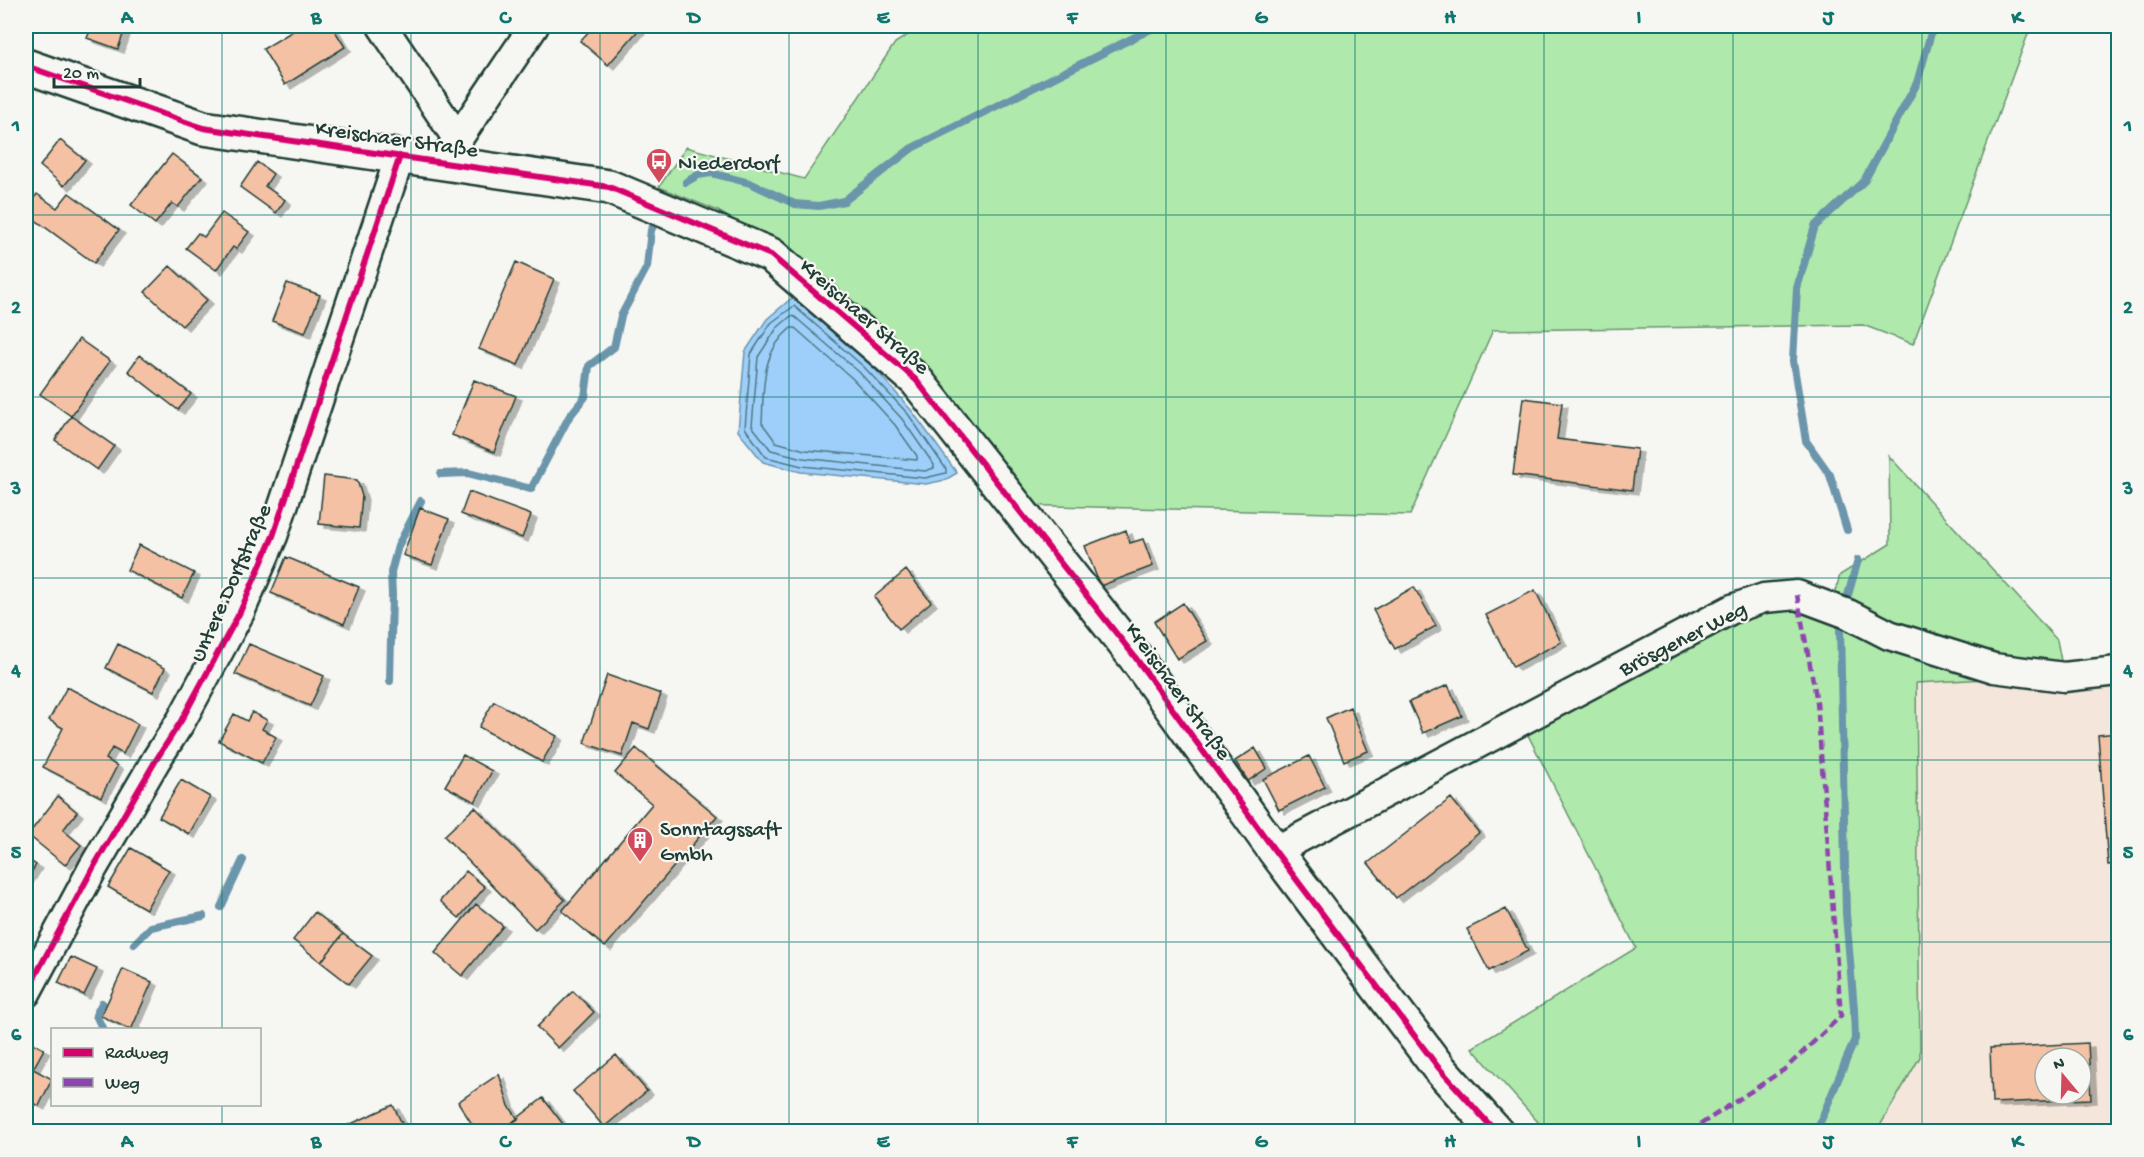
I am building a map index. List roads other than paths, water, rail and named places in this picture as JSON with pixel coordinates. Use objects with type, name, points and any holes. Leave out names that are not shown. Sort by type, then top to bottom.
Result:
[{"type":"main road","name":"Kreischaer Straße","points":[[26,66],[203,128],[400,156],[450,150],[609,187],[771,255],[916,380],[1136,657],[1275,851],[1438,1067],[1496,1131]]},
{"type":"street","points":[[382,26],[450,150],[534,26]]},
{"type":"street","name":"Untere Dorfstraße","points":[[26,993],[93,868],[181,721],[240,612],[273,536],[400,156]]},
{"type":"street","name":"Brösgener Weg","points":[[1275,851],[1732,609],[1764,598],[1797,596],[1848,614],[1889,635],[1994,668],[2064,677],[2118,671]]},
{"type":"water","points":[[793,297],[869,362],[912,411],[957,473],[945,480],[926,484],[801,472],[763,462],[738,431],[745,352],[767,319]]},
{"type":"waterway","points":[[686,182],[698,175],[711,173],[750,183],[795,204],[819,206],[844,201],[912,148],[1157,26]]},
{"type":"waterway","points":[[1847,530],[1830,475],[1806,441],[1793,361],[1797,288],[1815,226],[1864,181],[1917,83],[1933,26]]},
{"type":"waterway","points":[[441,474],[468,473],[531,489],[569,417],[585,397],[589,366],[614,347],[621,316],[647,267],[651,230],[657,220]]},
{"type":"waterway","points":[[390,681],[391,572],[398,546],[421,501]]},
{"type":"waterway","points":[[1848,595],[1858,560]]},
{"type":"waterway","points":[[1816,1132],[1855,1039],[1846,914],[1840,627]]},
{"type":"waterway","points":[[221,907],[243,860]]},
{"type":"waterway","points":[[134,944],[151,927],[203,916]]},
{"type":"waterway","points":[[102,1003],[96,1015],[102,1028]]},
{"type":"place","name":"Niederdorf","points":[[659,184]]},
{"type":"place","name":"Sonntagssaft Gmbh","points":[[640,863]]}]
